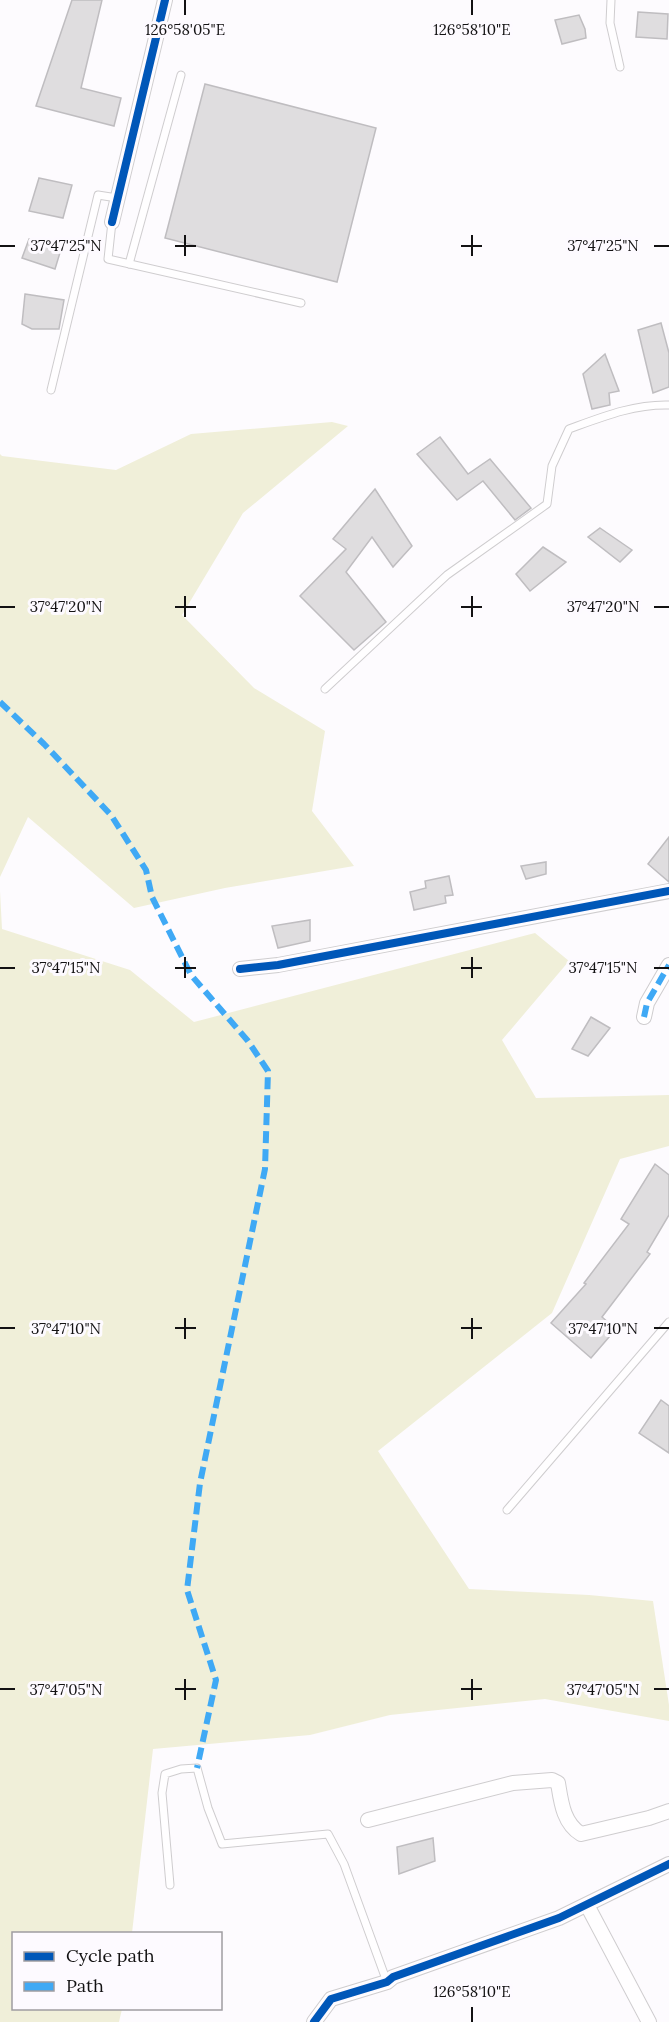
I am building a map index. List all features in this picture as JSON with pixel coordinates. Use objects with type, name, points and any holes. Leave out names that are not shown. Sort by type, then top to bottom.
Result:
[{"type":"street","points":[[112,222],[165,0]]},
{"type":"street","points":[[240,969],[278,965],[669,891]]},
{"type":"street","points":[[644,1017],[647,1003],[669,965]]},
{"type":"street","points":[[368,1820],[513,1783],[552,1780],[558,1783],[562,1807],[573,1829],[581,1834],[669,1811]]},
{"type":"street","points":[[314,2022],[331,1999],[387,1982],[393,1977],[559,1918],[669,1864]]},
{"type":"street","points":[[587,1905],[649,2022]]},
{"type":"lane","points":[[611,0],[610,23],[620,67]]},
{"type":"lane","points":[[129,264],[182,75]]},
{"type":"lane","points":[[51,390],[98,195],[117,198]]},
{"type":"lane","points":[[112,222],[108,259],[301,303]]},
{"type":"lane","points":[[325,689],[447,575],[547,504],[552,466],[569,429],[649,404],[669,405]]},
{"type":"lane","points":[[507,1510],[669,1322]]},
{"type":"lane","points":[[170,1885],[162,1793],[165,1774],[197,1768],[208,1808],[222,1845],[328,1834],[344,1864],[387,1982]]},
{"type":"green space","points":[[332,422],[348,426],[243,513],[182,615],[254,688],[325,731],[312,811],[354,866],[225,888],[134,908],[28,817],[0,877],[0,454],[116,470],[191,434]]},
{"type":"green space","points":[[0,891],[2,929],[130,970],[194,1022],[535,933],[569,961],[502,1040],[536,1098],[669,1095],[669,1146],[620,1159],[552,1313],[378,1451],[469,1589],[589,1595],[653,1601],[669,1705],[669,1721],[545,1699],[390,1715],[310,1735],[153,1749],[132,1932],[12,1932],[12,2010],[122,2010],[119,2022],[0,2022]]},
{"type":"building","points":[[72,0],[102,0],[81,88],[121,98],[114,126],[36,106]]},
{"type":"building","points":[[638,12],[668,14],[667,39],[636,37]]},
{"type":"building","points":[[579,15],[586,38],[562,44],[555,20]]},
{"type":"building","points":[[205,84],[376,128],[337,282],[165,238]]},
{"type":"building","points":[[39,178],[72,185],[63,218],[29,211]]},
{"type":"building","points":[[29,239],[62,246],[55,269],[22,258]]},
{"type":"building","points":[[25,294],[64,300],[59,329],[32,329],[22,324]]},
{"type":"building","points":[[661,323],[669,353],[669,387],[653,393],[638,330]]},
{"type":"building","points":[[605,354],[619,391],[609,393],[610,405],[592,409],[583,374]]},
{"type":"building","points":[[440,437],[468,474],[490,459],[531,508],[515,520],[483,481],[457,500],[417,454]]},
{"type":"building","points":[[375,489],[412,546],[393,567],[372,537],[346,572],[386,622],[354,650],[300,596],[346,549],[333,539]]},
{"type":"building","points":[[600,528],[632,550],[620,562],[588,537]]},
{"type":"building","points":[[543,547],[566,562],[530,591],[516,574]]},
{"type":"building","points":[[669,837],[669,882],[648,864]]},
{"type":"building","points":[[546,862],[546,874],[526,879],[521,866]]},
{"type":"building","points":[[449,876],[453,895],[445,896],[446,903],[414,910],[410,892],[426,888],[425,881]]},
{"type":"building","points":[[310,920],[310,941],[278,948],[272,926]]},
{"type":"building","points":[[591,1017],[610,1028],[588,1056],[572,1049]]},
{"type":"building","points":[[655,1164],[669,1175],[669,1215],[647,1252],[650,1254],[602,1317],[616,1329],[591,1358],[551,1323],[586,1284],[584,1283],[629,1224],[621,1219]]},
{"type":"building","points":[[661,1400],[669,1406],[669,1453],[639,1433]]},
{"type":"building","points":[[433,1838],[435,1861],[399,1874],[397,1847]]},
{"type":"marked path","points":[[0,702],[44,744],[111,815],[146,870],[152,897],[191,975],[248,1041],[268,1071],[265,1169],[200,1483],[187,1590],[216,1680],[197,1768]]},
{"type":"marked path","points":[[644,1017],[647,1003],[669,965]]},
{"type":"cycle path","points":[[112,222],[165,0]]},
{"type":"cycle path","points":[[240,969],[278,965],[669,891]]},
{"type":"cycle path","points":[[314,2022],[331,1999],[387,1982],[393,1977],[559,1918],[669,1864]]}]
